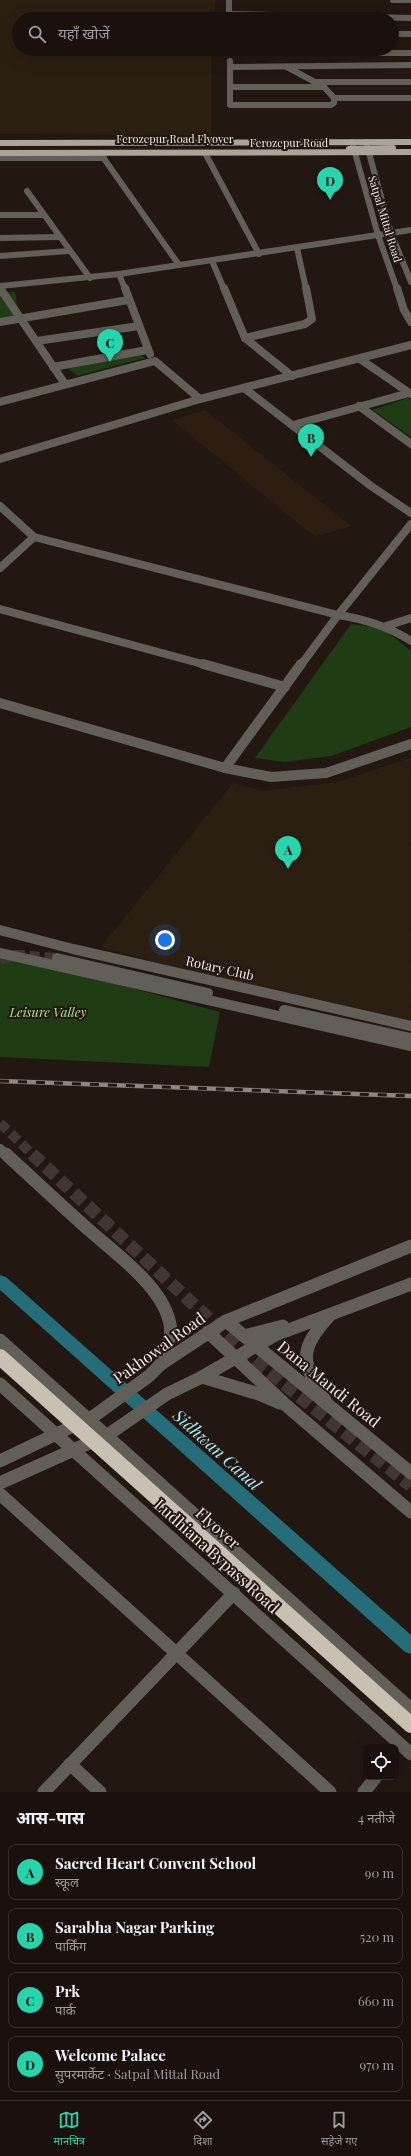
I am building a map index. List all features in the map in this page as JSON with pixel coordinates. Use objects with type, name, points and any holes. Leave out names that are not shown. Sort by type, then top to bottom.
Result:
[{"type":"highway","name":"Flyover","points":[[0,1357],[411,1725]]},
{"type":"main road","points":[[0,144],[411,142]]},
{"type":"main road","name":"Ferozepur Road Flyover","points":[[0,144],[350,149]]},
{"type":"main road","name":"Ferozepur Road","points":[[350,149],[376,145],[411,145]]},
{"type":"main road","name":"Ferozepur Road","points":[[0,153],[102,156],[411,148]]},
{"type":"main road","name":"Ferozepur Road Flyover","points":[[0,149],[350,149]]},
{"type":"main road","name":"Ferozepur Road","points":[[350,149],[369,152],[411,152]]},
{"type":"street","points":[[229,0],[229,12]]},
{"type":"street","points":[[393,0],[411,0]]},
{"type":"street","points":[[399,18],[411,18]]},
{"type":"street","points":[[399,34],[411,34]]},
{"type":"street","points":[[399,53],[411,53]]},
{"type":"street","points":[[230,56],[230,105],[331,105],[334,103],[334,98]]},
{"type":"street","points":[[252,56],[286,67],[316,82],[324,87],[334,98],[411,98]]},
{"type":"street","points":[[230,67],[411,65]]},
{"type":"street","points":[[316,82],[411,82]]},
{"type":"street","points":[[230,87],[324,87]]},
{"type":"street","name":"Satpal Mittal Road","points":[[352,142],[350,149],[378,235],[404,310],[411,322]]},
{"type":"street","name":"Satpal Mittal Road","points":[[366,142],[391,233],[411,282]]},
{"type":"street","points":[[205,153],[260,254]]},
{"type":"street","points":[[0,158],[102,156],[179,265]]},
{"type":"street","points":[[27,191],[90,278]]},
{"type":"street","points":[[0,215],[43,215]]},
{"type":"street","points":[[65,384],[0,287],[119,274],[260,254],[411,230]]},
{"type":"street","points":[[0,238],[59,237]]},
{"type":"street","points":[[245,338],[305,324],[312,319],[297,248]]},
{"type":"street","points":[[0,256],[70,251]]},
{"type":"street","points":[[212,261],[245,338],[292,376]]},
{"type":"street","points":[[119,274],[147,350],[155,361],[200,399]]},
{"type":"street","points":[[0,322],[128,300]]},
{"type":"street","points":[[36,341],[139,326]]},
{"type":"street","points":[[0,460],[200,399],[411,345]]},
{"type":"street","points":[[53,367],[147,350]]},
{"type":"street","points":[[360,359],[410,393]]},
{"type":"street","points":[[0,402],[155,361]]},
{"type":"street","points":[[244,388],[293,424],[371,486],[411,513]]},
{"type":"street","points":[[293,424],[410,393]]},
{"type":"street","points":[[360,406],[411,444]]},
{"type":"street","points":[[0,506],[34,537],[338,615],[369,620],[386,626],[411,641]]},
{"type":"street","points":[[225,768],[338,615],[411,524]]},
{"type":"street","points":[[0,568],[34,537]]},
{"type":"street","points":[[0,609],[285,687]]},
{"type":"street","points":[[386,626],[411,618]]},
{"type":"street","points":[[0,703],[225,768],[271,777],[326,773],[411,744]]},
{"type":"street","name":"Rotary Club","points":[[0,930],[73,949],[411,1026]]},
{"type":"street","points":[[0,953],[50,963],[114,980],[411,1046]]},
{"type":"street","points":[[57,958],[411,1038]]},
{"type":"street","points":[[0,1149],[139,1275],[155,1294],[163,1305],[171,1329],[161,1364]]},
{"type":"street","name":"Pakhowal Road","points":[[0,1461],[91,1417],[149,1376],[161,1364],[226,1321],[411,1246]]},
{"type":"street","points":[[0,1483],[107,1435],[167,1394],[202,1377],[275,1335],[411,1284]]},
{"type":"street","points":[[330,1407],[307,1366],[305,1350],[310,1339],[333,1312]]},
{"type":"street","points":[[244,1336],[275,1329],[305,1317]]},
{"type":"street","name":"Dana Mandi Road","points":[[226,1321],[255,1347],[411,1473]]},
{"type":"street","points":[[208,1332],[288,1407],[411,1512]]},
{"type":"street","name":"Ludhiana Bypass Road","points":[[0,1340],[91,1417],[107,1435],[411,1709]]},
{"type":"street","points":[[202,1377],[259,1394],[288,1407]]},
{"type":"street","name":"Ludhiana Bypass Road","points":[[0,1384],[234,1593],[403,1751]]},
{"type":"street","points":[[0,1494],[330,1792]]},
{"type":"street","points":[[44,1792],[175,1652],[234,1593]]},
{"type":"street","points":[[70,1764],[100,1792]]},
{"type":"street","points":[[364,1792],[374,1780]]},
{"type":"shaded area","points":[[0,0],[216,0],[214,12],[12,12],[12,56],[211,56],[211,135],[0,134]]},
{"type":"shaded area","points":[[205,410],[351,526],[315,537],[172,420]]},
{"type":"shaded area","points":[[410,758],[411,1024],[243,987],[101,947],[233,783],[262,791],[337,782]]},
{"type":"green space","points":[[0,292],[15,292],[19,317],[0,320]]},
{"type":"green space","points":[[141,355],[145,358],[77,376],[65,366]]},
{"type":"green space","points":[[408,398],[411,400],[411,437],[372,410]]},
{"type":"green space","points":[[351,624],[382,628],[411,651],[411,727],[331,756],[285,762],[255,758]]},
{"type":"green space","name":"Leisure Valley","points":[[0,948],[105,981],[220,1012],[209,1067],[0,1057]]},
{"type":"waterway","name":"Sidhwan Canal","points":[[0,1281],[411,1646]]},
{"type":"tunnel","points":[[0,959],[18,955],[57,958]]},
{"type":"tunnel","points":[[0,1123],[33,1155]]},
{"type":"tunnel","points":[[32,1154],[249,1356],[411,1486]]},
{"type":"railway","points":[[0,1081],[411,1096]]},
{"type":"place","name":"Welcome Palace","points":[[330,200]]},
{"type":"place","name":"Prk","points":[[110,362]]},
{"type":"place","name":"Sarabha Nagar Parking","points":[[311,457]]},
{"type":"place","name":"Sacred Heart Convent School","points":[[288,869]]}]
